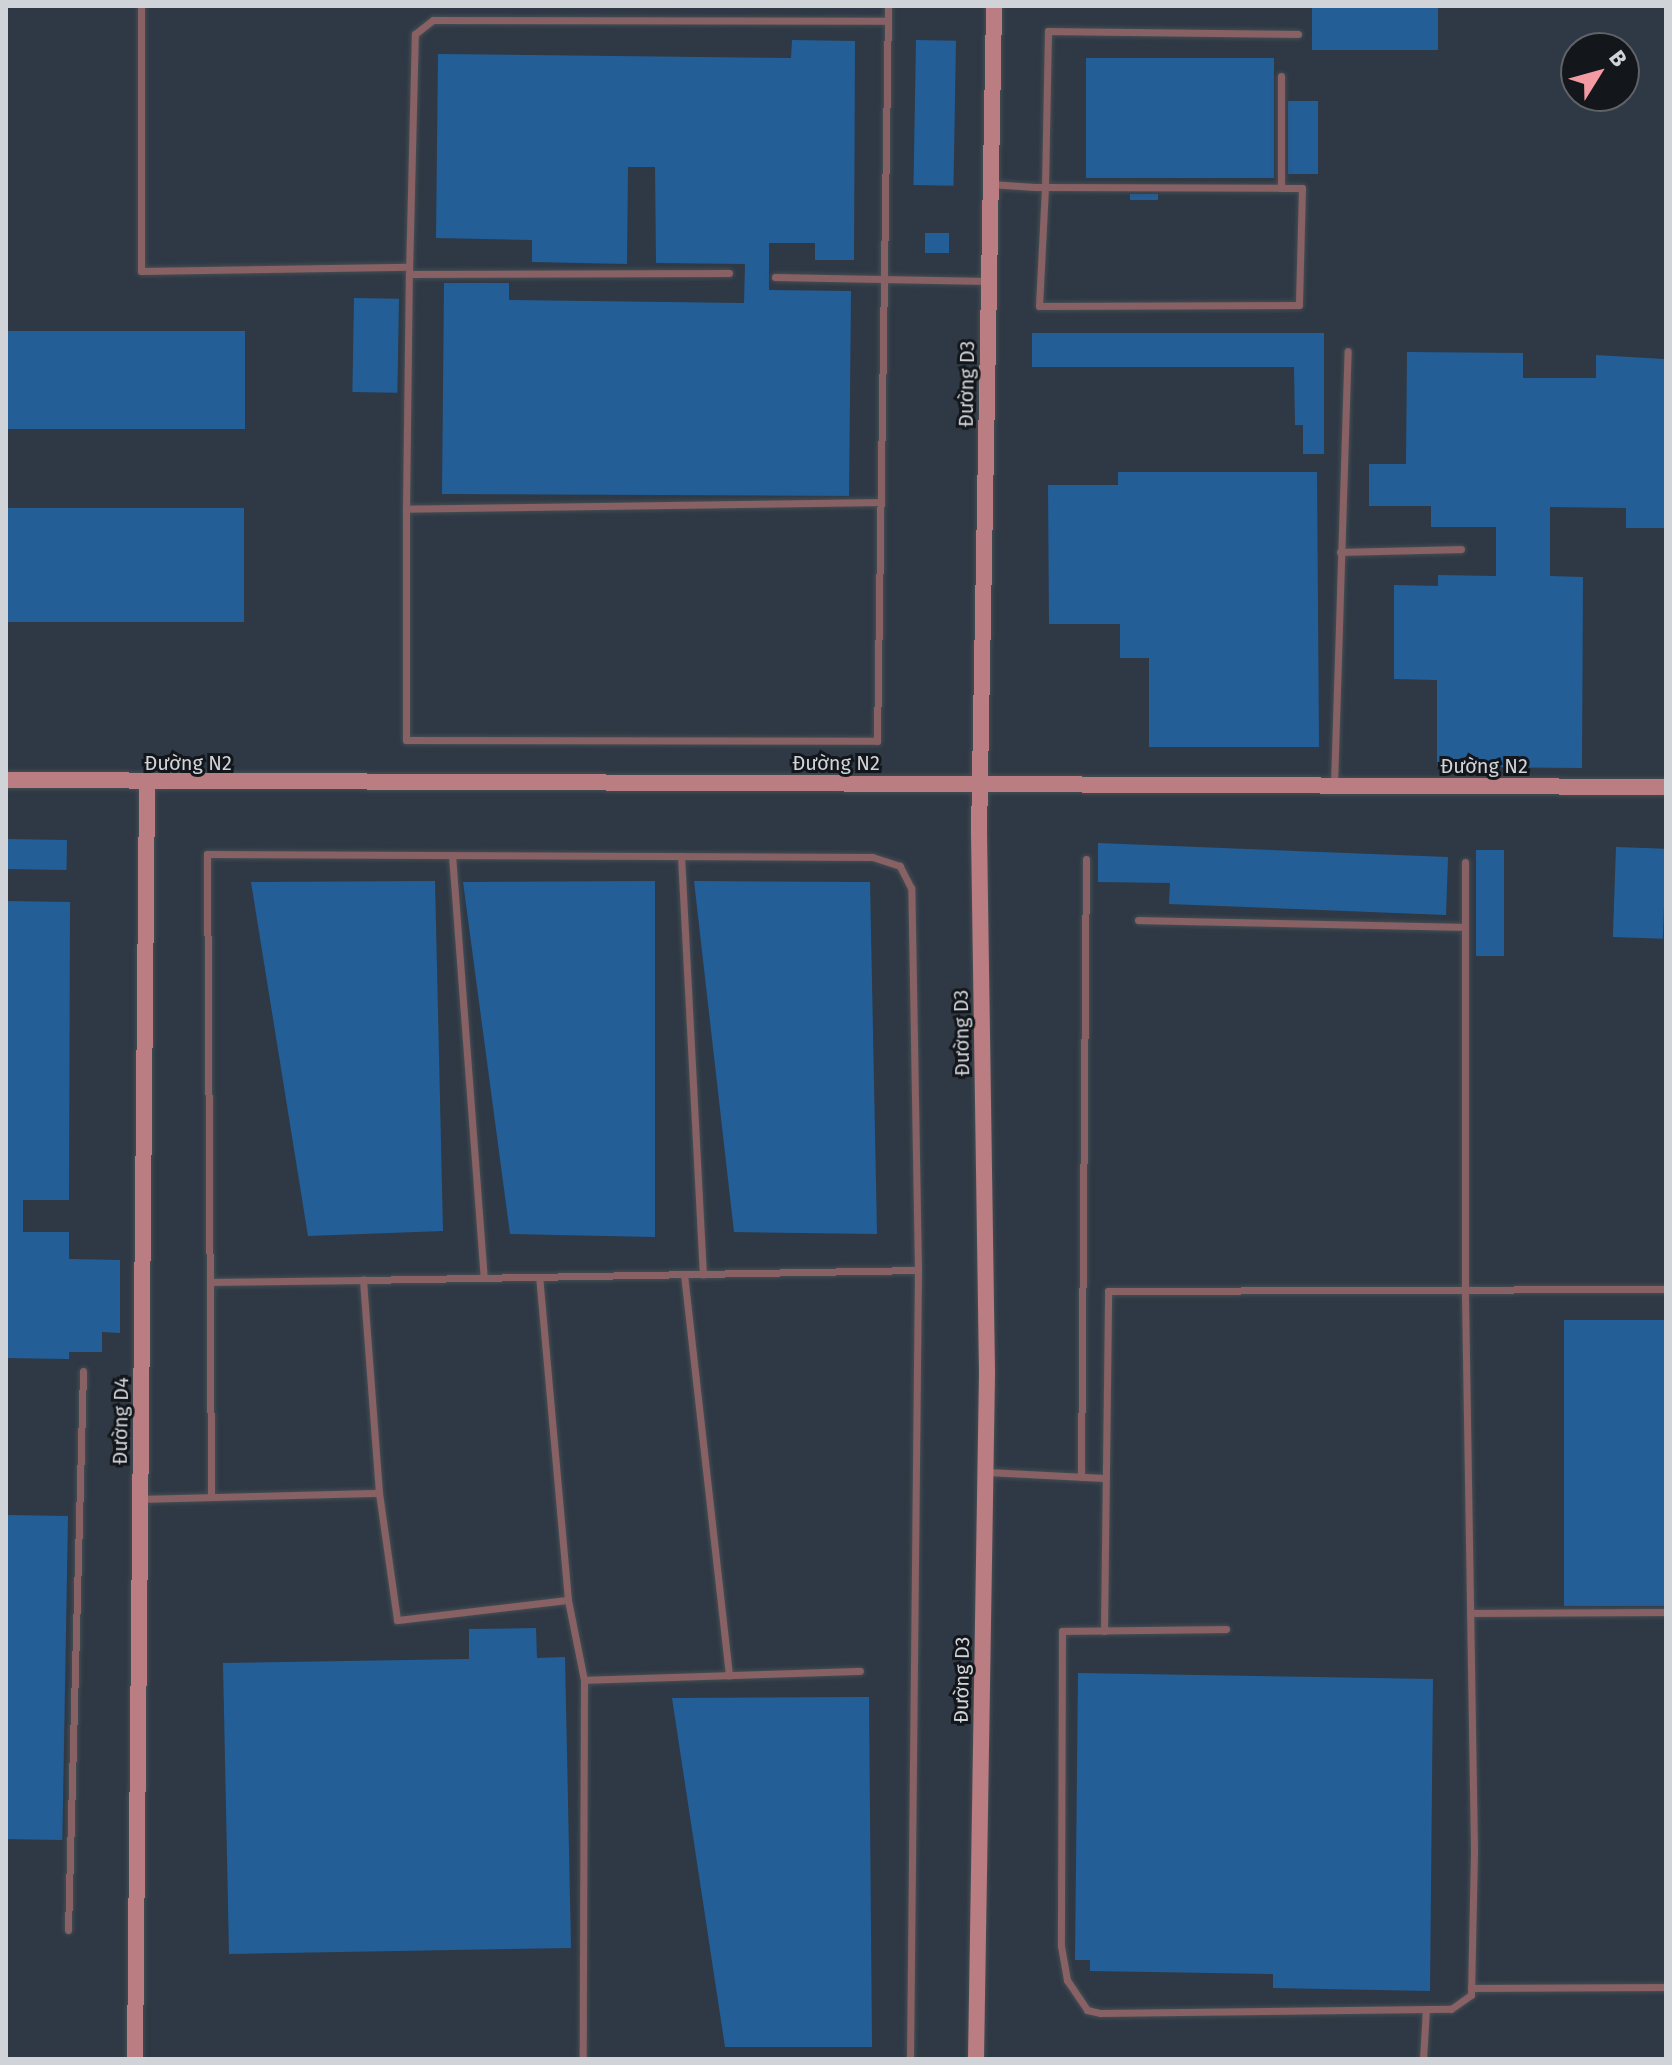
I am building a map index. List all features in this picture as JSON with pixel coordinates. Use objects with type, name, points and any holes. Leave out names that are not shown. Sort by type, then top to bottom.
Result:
[{"type":"street","name":"Đường D3","points":[[976,2059],[986,1472],[979,783],[994,6]]},
{"type":"street","name":"Đường N2","points":[[6,780],[147,783],[1666,787]]},
{"type":"street","name":"Đường D4","points":[[135,2059],[147,783]]},
{"type":"lane","points":[[141,6],[141,271],[729,273]]},
{"type":"lane","points":[[888,6],[888,21],[885,277],[877,741],[406,740],[409,270],[415,34],[433,20],[888,21]]},
{"type":"lane","points":[[990,184],[1045,187],[1302,188],[1299,305],[1039,306],[1045,187],[1048,31],[1298,34]]},
{"type":"lane","points":[[1281,76],[1281,188]]},
{"type":"lane","points":[[775,277],[989,281]]},
{"type":"lane","points":[[1334,785],[1348,351]]},
{"type":"lane","points":[[406,509],[881,502]]},
{"type":"lane","points":[[1340,552],[1461,549]]},
{"type":"lane","points":[[211,1497],[207,854],[872,857],[900,866],[907,876],[918,1270],[910,2059]]},
{"type":"lane","points":[[452,855],[484,1278]]},
{"type":"lane","points":[[681,856],[703,1274]]},
{"type":"lane","points":[[1081,1477],[1086,859]]},
{"type":"lane","points":[[1226,1629],[1062,1631],[1061,1946],[1067,1980],[1087,2010],[1451,2009],[1471,1995],[1465,862]]},
{"type":"lane","points":[[1138,920],[1465,927]]},
{"type":"lane","points":[[210,1282],[918,1270]]},
{"type":"lane","points":[[684,1274],[729,1675]]},
{"type":"lane","points":[[539,1277],[568,1600],[584,1680],[583,2059]]},
{"type":"lane","points":[[363,1280],[379,1493],[397,1620],[568,1600]]},
{"type":"lane","points":[[1104,1631],[1108,1291],[1465,1287],[1666,1289]]},
{"type":"lane","points":[[68,1930],[83,1371]]},
{"type":"lane","points":[[986,1472],[1106,1478]]},
{"type":"lane","points":[[140,1499],[379,1493]]},
{"type":"lane","points":[[1470,1613],[1666,1612]]},
{"type":"lane","points":[[584,1680],[860,1671]]},
{"type":"lane","points":[[1471,1988],[1666,1987]]},
{"type":"lane","points":[[1423,2059],[1426,2009]]},
{"type":"shaded area","points":[[6,6],[1666,6],[1666,2059],[6,2059]]},
{"type":"building","points":[[1312,6],[1438,6],[1438,50],[1312,50]]},
{"type":"building","points":[[792,40],[855,41],[854,260],[815,260],[815,243],[769,243],[769,290],[851,291],[849,496],[442,494],[444,283],[509,283],[509,300],[744,303],[745,264],[656,263],[655,167],[628,167],[627,264],[532,262],[532,240],[436,238],[438,54],[791,58]]},
{"type":"building","points":[[916,40],[956,41],[953,186],[913,185]]},
{"type":"building","points":[[1086,58],[1274,58],[1274,178],[1086,178]]},
{"type":"building","points":[[1288,101],[1318,101],[1318,174],[1288,174]]},
{"type":"building","points":[[1130,194],[1158,194],[1158,200],[1130,200]]},
{"type":"building","points":[[925,233],[949,233],[949,253],[925,253]]},
{"type":"building","points":[[354,298],[399,299],[397,393],[352,392]]},
{"type":"building","points":[[6,331],[245,331],[245,429],[6,429]]},
{"type":"building","points":[[1032,333],[1324,333],[1324,454],[1303,454],[1303,425],[1295,425],[1294,367],[1032,367]]},
{"type":"building","points":[[1407,352],[1523,353],[1523,378],[1596,378],[1596,355],[1664,359],[1666,528],[1626,528],[1626,508],[1550,507],[1550,576],[1583,577],[1582,768],[1437,767],[1437,680],[1394,679],[1394,585],[1438,586],[1438,575],[1496,576],[1496,527],[1431,527],[1431,506],[1369,506],[1369,464],[1406,464]]},
{"type":"building","points":[[1118,472],[1317,472],[1319,747],[1149,747],[1149,658],[1120,658],[1120,624],[1049,624],[1048,485],[1118,485]]},
{"type":"building","points":[[6,508],[244,508],[244,622],[6,622]]},
{"type":"building","points":[[6,839],[67,840],[66,870],[6,869]]},
{"type":"building","points":[[1098,843],[1448,857],[1446,915],[1169,904],[1170,883],[1098,882]]},
{"type":"building","points":[[1616,847],[1666,849],[1663,939],[1613,937]]},
{"type":"building","points":[[1476,850],[1504,850],[1504,956],[1476,956]]},
{"type":"building","points":[[435,881],[443,1231],[308,1236],[251,882]]},
{"type":"building","points":[[655,881],[655,1237],[510,1234],[463,882]]},
{"type":"building","points":[[694,881],[870,882],[877,1234],[734,1232]]},
{"type":"building","points":[[6,901],[70,902],[69,1200],[23,1200],[23,1232],[69,1232],[69,1259],[120,1260],[120,1333],[102,1332],[102,1352],[69,1352],[69,1359],[6,1358]]},
{"type":"building","points":[[1564,1320],[1666,1320],[1666,1606],[1564,1606]]},
{"type":"building","points":[[6,1515],[68,1516],[62,1840],[6,1839]]},
{"type":"building","points":[[536,1628],[537,1658],[565,1657],[571,1948],[229,1954],[223,1663],[469,1659],[469,1629]]},
{"type":"building","points":[[1078,1673],[1433,1679],[1430,1991],[1273,1988],[1273,1974],[1090,1971],[1090,1960],[1075,1960]]},
{"type":"building","points":[[869,1697],[872,2047],[725,2047],[672,1698]]}]
